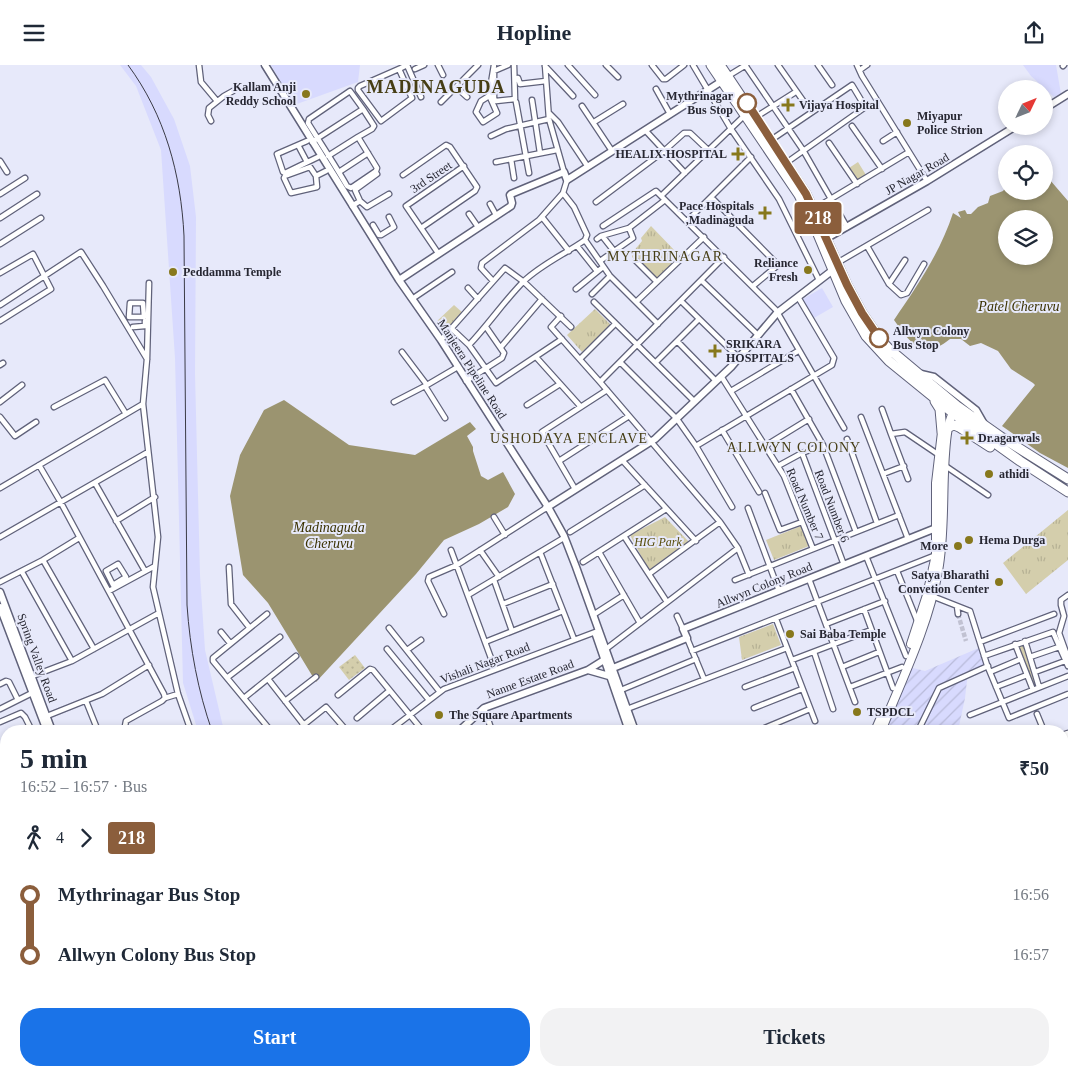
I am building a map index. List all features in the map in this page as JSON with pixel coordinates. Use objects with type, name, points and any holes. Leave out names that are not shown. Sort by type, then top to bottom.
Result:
[{"type":"highway","points":[[711,65],[756,117],[799,195],[834,266],[879,338],[952,406],[1020,461],[1068,492]]},
{"type":"highway","points":[[720,65],[725,79],[745,115],[764,134],[806,194],[827,238],[846,301],[866,336],[889,361],[930,395],[986,426],[1068,479]]},
{"type":"highway","points":[[930,395],[940,409],[945,430],[954,425],[960,427],[1002,455],[1020,461]]},
{"type":"main road","points":[[878,725],[902,667],[927,595],[936,555],[936,483],[945,430],[952,406]]},
{"type":"main road","points":[[882,725],[921,632],[941,556],[945,430]]},
{"type":"street","points":[[199,65],[201,82],[218,101]]},
{"type":"street","name":"Manjeera Pipeline Road","points":[[263,65],[312,140],[357,217],[375,235],[399,280],[441,340],[513,451],[564,536],[593,615],[604,660],[627,725]]},
{"type":"street","points":[[399,69],[410,93],[411,100],[381,121],[358,90],[360,86],[407,65],[421,97]]},
{"type":"street","points":[[414,69],[424,65]]},
{"type":"street","points":[[438,65],[443,75]]},
{"type":"street","points":[[441,101],[478,65]]},
{"type":"street","points":[[489,96],[481,101],[476,112],[483,122],[498,113],[489,96],[491,75],[496,65]]},
{"type":"street","points":[[508,65],[494,71],[494,99],[496,101],[515,99],[515,65]]},
{"type":"street","points":[[515,65],[518,83],[545,82]]},
{"type":"street","points":[[568,65],[595,95]]},
{"type":"street","points":[[606,65],[618,77]]},
{"type":"street","points":[[652,65],[663,79],[666,79],[684,65]]},
{"type":"street","points":[[693,65],[731,129],[779,199],[818,279]]},
{"type":"street","points":[[567,180],[746,65],[803,151],[847,227]]},
{"type":"street","points":[[778,65],[804,102]]},
{"type":"street","points":[[818,65],[832,85]]},
{"type":"street","points":[[867,65],[858,68],[927,181]]},
{"type":"street","points":[[494,281],[480,268],[482,263],[534,225],[563,193],[567,180],[549,119],[544,68]]},
{"type":"street","points":[[544,68],[573,96]]},
{"type":"street","points":[[764,134],[788,127],[852,85],[864,108],[786,163]]},
{"type":"street","points":[[456,87],[467,97]]},
{"type":"street","points":[[410,93],[418,89]]},
{"type":"street","points":[[656,89],[670,114]]},
{"type":"street","points":[[211,121],[208,111],[218,101],[234,91]]},
{"type":"street","points":[[312,140],[308,121],[348,91],[352,92],[363,109],[374,126],[374,128],[323,158],[307,162],[285,173],[283,172],[277,154],[312,140],[363,109]]},
{"type":"street","points":[[756,117],[794,93]]},
{"type":"street","points":[[1053,103],[1068,94]]},
{"type":"street","points":[[532,100],[540,153]]},
{"type":"street","points":[[516,102],[529,173]]},
{"type":"street","points":[[594,122],[623,104]]},
{"type":"street","points":[[582,106],[612,151]]},
{"type":"street","points":[[549,113],[558,122],[588,167]]},
{"type":"street","points":[[597,239],[601,236],[603,237],[629,228],[663,198],[685,173],[745,115]]},
{"type":"street","points":[[491,136],[506,129],[549,119]]},
{"type":"street","points":[[852,127],[882,169]]},
{"type":"street","points":[[646,130],[685,173]]},
{"type":"street","points":[[596,202],[687,132],[708,150]]},
{"type":"street","points":[[884,141],[897,132]]},
{"type":"street","name":"JP Nagar Road","points":[[827,238],[927,181],[1001,135]]},
{"type":"street","points":[[323,158],[339,172],[347,186],[351,188],[376,171],[377,167],[358,137]]},
{"type":"street","points":[[829,143],[857,184]]},
{"type":"street","points":[[298,145],[307,162]]},
{"type":"street","points":[[403,175],[446,145],[450,147],[476,184],[476,189],[421,229]]},
{"type":"street","points":[[496,162],[557,149]]},
{"type":"street","points":[[814,209],[909,152]]},
{"type":"street","points":[[339,172],[368,153]]},
{"type":"street","points":[[688,221],[751,157]]},
{"type":"street","name":"Manjeera Pipeline Road","points":[[323,158],[326,171],[397,282],[547,507],[562,539],[597,631],[606,649],[633,725]]},
{"type":"street","points":[[511,159],[514,178]]},
{"type":"street","points":[[0,161],[8,172]]},
{"type":"street","name":"3rd Street","points":[[438,253],[406,206],[464,166]]},
{"type":"street","points":[[310,167],[316,176],[317,187],[291,193],[284,178],[310,167]]},
{"type":"street","points":[[316,176],[326,171]]},
{"type":"street","points":[[399,280],[511,206],[511,193],[564,172]]},
{"type":"street","points":[[377,174],[355,189],[360,201],[367,207],[389,194]]},
{"type":"street","points":[[0,194],[25,178]]},
{"type":"street","points":[[603,225],[655,191],[688,221],[776,311],[844,428]]},
{"type":"street","points":[[468,345],[524,282],[539,269],[585,240],[587,235],[577,214],[563,193]]},
{"type":"street","points":[[0,218],[36,194]]},
{"type":"street","points":[[711,197],[778,265],[753,286]]},
{"type":"street","points":[[352,206],[360,201]]},
{"type":"street","points":[[490,204],[496,215]]},
{"type":"street","points":[[444,614],[428,579],[432,575],[457,565],[651,440],[717,379],[776,311],[834,266],[928,210]]},
{"type":"street","points":[[468,214],[478,227]]},
{"type":"street","points":[[373,225],[375,235],[381,235],[394,227],[389,217]]},
{"type":"street","points":[[542,217],[569,251]]},
{"type":"street","points":[[0,244],[42,218]]},
{"type":"street","points":[[600,261],[633,238],[629,228]]},
{"type":"street","points":[[603,237],[614,251]]},
{"type":"street","points":[[636,302],[704,237]]},
{"type":"street","points":[[585,240],[610,276],[658,324]]},
{"type":"street","points":[[577,246],[597,271]]},
{"type":"street","points":[[867,246],[889,283],[898,294],[905,295],[924,264]]},
{"type":"street","points":[[0,305],[81,252],[104,286],[147,359]]},
{"type":"street","points":[[0,273],[33,254],[51,289],[0,321]]},
{"type":"street","points":[[600,382],[724,257]]},
{"type":"street","points":[[889,283],[904,259]]},
{"type":"street","points":[[636,261],[657,282]]},
{"type":"street","points":[[576,289],[603,267]]},
{"type":"street","points":[[441,340],[505,268],[524,282],[571,327]]},
{"type":"street","points":[[412,299],[452,272]]},
{"type":"street","points":[[592,294],[610,276]]},
{"type":"street","points":[[776,311],[798,297],[818,279]]},
{"type":"street","points":[[702,281],[757,334]]},
{"type":"street","points":[[147,286],[147,359],[143,404],[155,497],[158,537],[153,587],[178,694],[189,725]]},
{"type":"street","points":[[468,288],[478,299]]},
{"type":"street","points":[[696,446],[832,365],[834,358],[798,297]]},
{"type":"street","points":[[501,347],[542,299]]},
{"type":"street","points":[[681,301],[738,357]]},
{"type":"street","points":[[594,302],[693,400]]},
{"type":"street","points":[[146,308],[143,303],[129,304],[130,317],[146,318]]},
{"type":"street","points":[[560,316],[551,327],[651,440],[720,523],[738,548],[749,575]]},
{"type":"street","points":[[656,363],[700,319]]},
{"type":"street","points":[[580,359],[616,324]]},
{"type":"street","points":[[134,327],[146,326]]},
{"type":"street","points":[[466,381],[502,358],[504,353],[486,327]]},
{"type":"street","points":[[451,328],[468,345],[496,383],[562,339]]},
{"type":"street","name":"Road Number 7","points":[[677,341],[731,391],[778,466],[813,549]]},
{"type":"street","points":[[731,391],[798,351]]},
{"type":"street","points":[[402,352],[426,385],[445,418]]},
{"type":"street","points":[[536,357],[581,407]]},
{"type":"street","points":[[620,362],[676,417],[696,446],[732,507]]},
{"type":"street","points":[[394,402],[456,368]]},
{"type":"street","points":[[918,373],[934,377],[976,410],[986,426]]},
{"type":"street","points":[[54,407],[103,379],[126,414]]},
{"type":"street","points":[[527,405],[560,384]]},
{"type":"street","points":[[0,402],[22,385]]},
{"type":"street","points":[[792,389],[823,445],[856,532]]},
{"type":"street","points":[[575,489],[542,432],[607,390]]},
{"type":"street","points":[[0,488],[143,404]]},
{"type":"street","points":[[882,409],[908,479]]},
{"type":"street","points":[[559,461],[629,416]]},
{"type":"street","points":[[0,417],[15,436],[36,422]]},
{"type":"street","points":[[861,417],[908,539]]},
{"type":"street","points":[[764,446],[809,419]]},
{"type":"street","points":[[722,430],[762,492],[780,529],[802,522]]},
{"type":"street","points":[[891,434],[905,432],[940,455]]},
{"type":"street","points":[[847,439],[877,523]]},
{"type":"street","points":[[778,466],[802,453],[823,445]]},
{"type":"street","points":[[0,537],[148,452]]},
{"type":"street","name":"Road Number 6","points":[[802,453],[844,565]]},
{"type":"street","points":[[622,460],[696,541]]},
{"type":"street","points":[[39,465],[149,665],[164,694],[164,698]]},
{"type":"street","points":[[944,465],[988,495]]},
{"type":"street","points":[[883,474],[904,466]]},
{"type":"street","points":[[95,483],[145,571]]},
{"type":"street","points":[[570,532],[645,485]]},
{"type":"street","points":[[116,521],[155,497]]},
{"type":"street","points":[[748,508],[780,591]]},
{"type":"street","points":[[583,562],[666,509]]},
{"type":"street","points":[[735,580],[899,515]]},
{"type":"street","points":[[494,517],[505,535]]},
{"type":"street","points":[[649,574],[720,523]]},
{"type":"street","name":"Allwyn Colony Road","points":[[683,629],[936,528]]},
{"type":"street","points":[[624,536],[667,602]]},
{"type":"street","points":[[0,582],[22,572],[79,538]]},
{"type":"street","points":[[468,595],[562,539]]},
{"type":"street","points":[[606,649],[738,548]]},
{"type":"street","points":[[451,550],[495,669]]},
{"type":"street","points":[[480,550],[499,577]]},
{"type":"street","points":[[540,552],[574,639]]},
{"type":"street","points":[[600,552],[640,623]]},
{"type":"street","points":[[692,651],[936,555]]},
{"type":"street","points":[[866,556],[906,655]]},
{"type":"street","points":[[43,560],[94,649]]},
{"type":"street","points":[[113,585],[106,571],[118,563],[126,577],[124,581]]},
{"type":"street","points":[[108,589],[155,566]]},
{"type":"street","points":[[229,567],[231,604],[249,627]]},
{"type":"street","points":[[897,571],[918,623]]},
{"type":"street","points":[[22,572],[72,661]]},
{"type":"street","points":[[809,579],[855,702]]},
{"type":"street","points":[[494,580],[512,631]]},
{"type":"street","points":[[108,589],[124,581]]},
{"type":"street","points":[[502,604],[553,584]]},
{"type":"street","name":"Spring Valley Road","points":[[0,592],[29,677],[32,693],[45,725]]},
{"type":"street","points":[[593,615],[624,595]]},
{"type":"street","points":[[1060,645],[1059,633],[1066,615],[1061,605],[1062,600],[1068,595]]},
{"type":"street","points":[[932,596],[970,611],[990,672],[1009,718],[1068,694]]},
{"type":"street","points":[[826,625],[884,601]]},
{"type":"street","points":[[957,606],[958,614]]},
{"type":"street","name":"Spring Valley Road","points":[[0,608],[50,725]]},
{"type":"street","points":[[864,609],[893,688]]},
{"type":"street","points":[[485,641],[563,611]]},
{"type":"street","points":[[29,677],[72,661],[158,613]]},
{"type":"street","points":[[266,725],[213,661],[213,658],[267,614]]},
{"type":"street","points":[[980,642],[1054,614]]},
{"type":"street","points":[[677,616],[704,679]]},
{"type":"street","points":[[776,619],[815,721]]},
{"type":"street","points":[[389,628],[440,692]]},
{"type":"street","points":[[792,661],[871,630]]},
{"type":"street","name":"Vishali Nagar Road","points":[[397,725],[440,692],[495,669],[597,631]]},
{"type":"street","points":[[221,632],[230,643]]},
{"type":"street","points":[[984,655],[1053,632],[1067,660],[1068,667]]},
{"type":"street","points":[[228,677],[280,637]]},
{"type":"street","points":[[613,668],[687,638]]},
{"type":"street","points":[[407,650],[421,640]]},
{"type":"street","points":[[1025,641],[1039,687]]},
{"type":"street","points":[[1030,657],[1068,643]]},
{"type":"street","points":[[1015,645],[1033,691]]},
{"type":"street","points":[[627,709],[787,647]]},
{"type":"street","points":[[387,649],[429,700]]},
{"type":"street","points":[[814,652],[833,709]]},
{"type":"street","points":[[842,667],[879,652]]},
{"type":"street","points":[[244,698],[296,656]]},
{"type":"street","points":[[621,690],[696,659]]},
{"type":"street","points":[[990,672],[1021,659]]},
{"type":"street","name":"Nanne Estate Road","points":[[467,725],[484,709],[588,670],[604,660]]},
{"type":"street","points":[[1035,672],[1067,660]]},
{"type":"street","points":[[46,716],[102,694],[149,665]]},
{"type":"street","points":[[921,725],[940,688],[988,666]]},
{"type":"street","points":[[850,687],[902,667]]},
{"type":"street","points":[[745,687],[795,668]]},
{"type":"street","points":[[338,695],[370,669],[373,670],[417,725]]},
{"type":"street","name":"Nanne Estate Road","points":[[588,670],[609,675]]},
{"type":"street","points":[[996,687],[1027,675]]},
{"type":"street","points":[[970,715],[1068,676]]},
{"type":"street","points":[[285,701],[316,677]]},
{"type":"street","points":[[268,679],[304,725],[326,707],[340,725]]},
{"type":"street","points":[[0,684],[6,681],[9,682],[18,700]]},
{"type":"street","points":[[754,708],[802,689]]},
{"type":"street","points":[[357,717],[389,691]]},
{"type":"street","points":[[0,709],[32,693]]},
{"type":"street","points":[[125,725],[126,721],[162,701],[164,698],[178,694]]},
{"type":"street","points":[[86,701],[96,725]]},
{"type":"street","points":[[484,709],[490,725]]},
{"type":"street","points":[[772,725],[810,709]]},
{"type":"street","points":[[0,722],[21,713],[26,717],[29,725]]},
{"type":"street","points":[[1037,715],[1041,725]]},
{"type":"shaded area","points":[[120,65],[141,65],[151,77],[174,119],[190,166],[196,217],[195,374],[200,575],[205,650],[223,725],[196,725],[183,683],[175,358],[161,150],[136,86]]},
{"type":"shaded area","name":"Kallam Anji Reddy School","points":[[271,65],[360,65],[358,82],[294,105]]},
{"type":"shaded area","points":[[1023,65],[1056,65],[1061,94],[1053,96],[1053,80],[1035,80]]},
{"type":"shaded area","points":[[822,288],[833,307],[814,318],[803,299]]},
{"type":"shaded area","points":[[981,647],[987,665],[968,672],[959,725],[885,725],[909,667],[925,671]]},
{"type":"green space","points":[[858,162],[866,175],[857,181],[849,168]]},
{"type":"green space","points":[[651,226],[678,254],[678,258],[656,280],[632,257],[633,252],[642,241],[641,238]]},
{"type":"green space","points":[[454,305],[463,313],[443,334],[435,323]]},
{"type":"green space","points":[[595,309],[611,325],[582,352],[567,335]]},
{"type":"green space","points":[[1068,510],[1068,560],[1026,594],[1003,563]]},
{"type":"green space","name":"HIG Park","points":[[665,517],[691,544],[649,571],[630,535]]},
{"type":"green space","points":[[801,526],[809,546],[774,560],[766,540]]},
{"type":"green space","points":[[773,624],[781,645],[742,660],[739,637]]},
{"type":"green space","points":[[1025,641],[1039,687],[1033,690],[1015,644]]},
{"type":"green space","points":[[355,655],[365,668],[349,680],[339,667]]},
{"type":"water","name":"Patel Cheruvu","points":[[1053,184],[1068,201],[1068,468],[1040,453],[1002,426],[1035,385],[1011,369],[998,351],[981,343],[970,346],[961,339],[950,339],[940,346],[924,349],[912,342],[894,320],[935,255],[953,213],[961,218],[958,212],[965,210],[967,214],[971,214],[978,207],[988,203],[990,196],[998,193],[998,200],[1053,200]]},
{"type":"water","name":"Madinaguda Cheruvu","points":[[284,400],[349,445],[415,455],[470,422],[476,429],[467,436],[473,447],[481,476],[488,480],[503,472],[515,494],[508,507],[479,524],[444,540],[416,574],[316,682],[268,603],[243,575],[230,496],[240,455],[264,410]]},
{"type":"tunnel","points":[[958,614],[966,641]]},
{"type":"railway","points":[[128,65],[152,104],[169,146],[175,168],[182,213],[184,236],[187,605],[195,669],[210,725]]},
{"type":"bus line","name":"218","points":[[747,103],[806,194],[847,285],[862,313],[879,338]]},
{"type":"place","name":"Kallam Anji Reddy School","points":[[306,94]]},
{"type":"place","name":"Mythrinagar Bus Stop","points":[[747,103]]},
{"type":"place","name":"Vijaya Hospital","points":[[788,105]]},
{"type":"place","name":"Miyapur Police Strion","points":[[907,123]]},
{"type":"place","name":"HEALIX HOSPITAL","points":[[738,154]]},
{"type":"place","name":"Pace Hospitals ,Madinaguda","points":[[765,213]]},
{"type":"place","name":"Reliance Fresh","points":[[808,270]]},
{"type":"place","name":"Peddamma Temple","points":[[173,272]]},
{"type":"place","name":"Allwyn Colony Bus Stop","points":[[879,338]]},
{"type":"place","name":"SRIKARA HOSPITALS","points":[[715,351]]},
{"type":"place","name":"Dr.agarwals","points":[[967,438]]},
{"type":"place","name":"athidi","points":[[989,474]]},
{"type":"place","name":"Hema Durga","points":[[969,540]]},
{"type":"place","name":"More","points":[[958,546]]},
{"type":"place","name":"Satya Bharathi Convetion Center","points":[[999,582]]},
{"type":"place","name":"Sai Baba Temple","points":[[790,634]]},
{"type":"place","name":"TSPDCL","points":[[857,712]]},
{"type":"place","name":"The Square Apartments","points":[[439,715]]},
{"type":"district","name":"MADINAGUDA","points":[[436,87]]},
{"type":"district","name":"MYTHRINAGAR","points":[[665,256]]},
{"type":"district","name":"USHODAYA ENCLAVE","points":[[569,438]]},
{"type":"district","name":"ALLWYN COLONY","points":[[794,447]]}]
